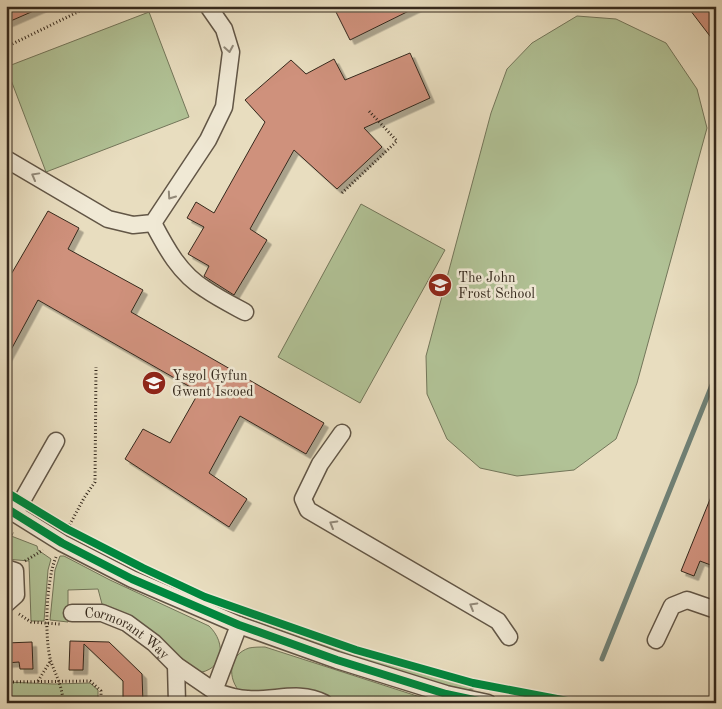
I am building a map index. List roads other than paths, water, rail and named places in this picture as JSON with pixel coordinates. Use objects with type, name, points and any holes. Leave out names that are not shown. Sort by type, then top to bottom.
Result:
[{"type":"street","points":[[153,223],[208,140],[224,107],[232,52],[224,29],[208,6]]},
{"type":"street","points":[[6,159],[108,219],[133,225],[153,223]]},
{"type":"street","points":[[153,223],[167,250],[192,279],[203,289],[245,312]]},
{"type":"street","points":[[342,432],[320,464],[303,499],[308,510],[498,621],[509,637]]},
{"type":"street","points":[[56,441],[27,492],[12,511],[62,542],[132,580],[238,625],[337,660],[446,694],[488,703]]},
{"type":"street","points":[[10,570],[16,595],[10,607]]},
{"type":"street","points":[[656,640],[672,606],[688,600],[716,610]]},
{"type":"street","name":"Cormorant Way","points":[[72,613],[102,613],[127,623],[154,643],[176,665],[219,696],[249,700],[299,696],[314,698],[324,703]]},
{"type":"street","points":[[219,696],[238,625]]},
{"type":"street","name":"Cormorant Way","points":[[176,665],[177,703]]},
{"type":"waterway","points":[[602,659],[716,375]]},
{"type":"place","name":"The John Frost School","points":[[440,285]]},
{"type":"place","name":"Ysgol Gyfun Gwent Iscoed","points":[[154,383]]}]
